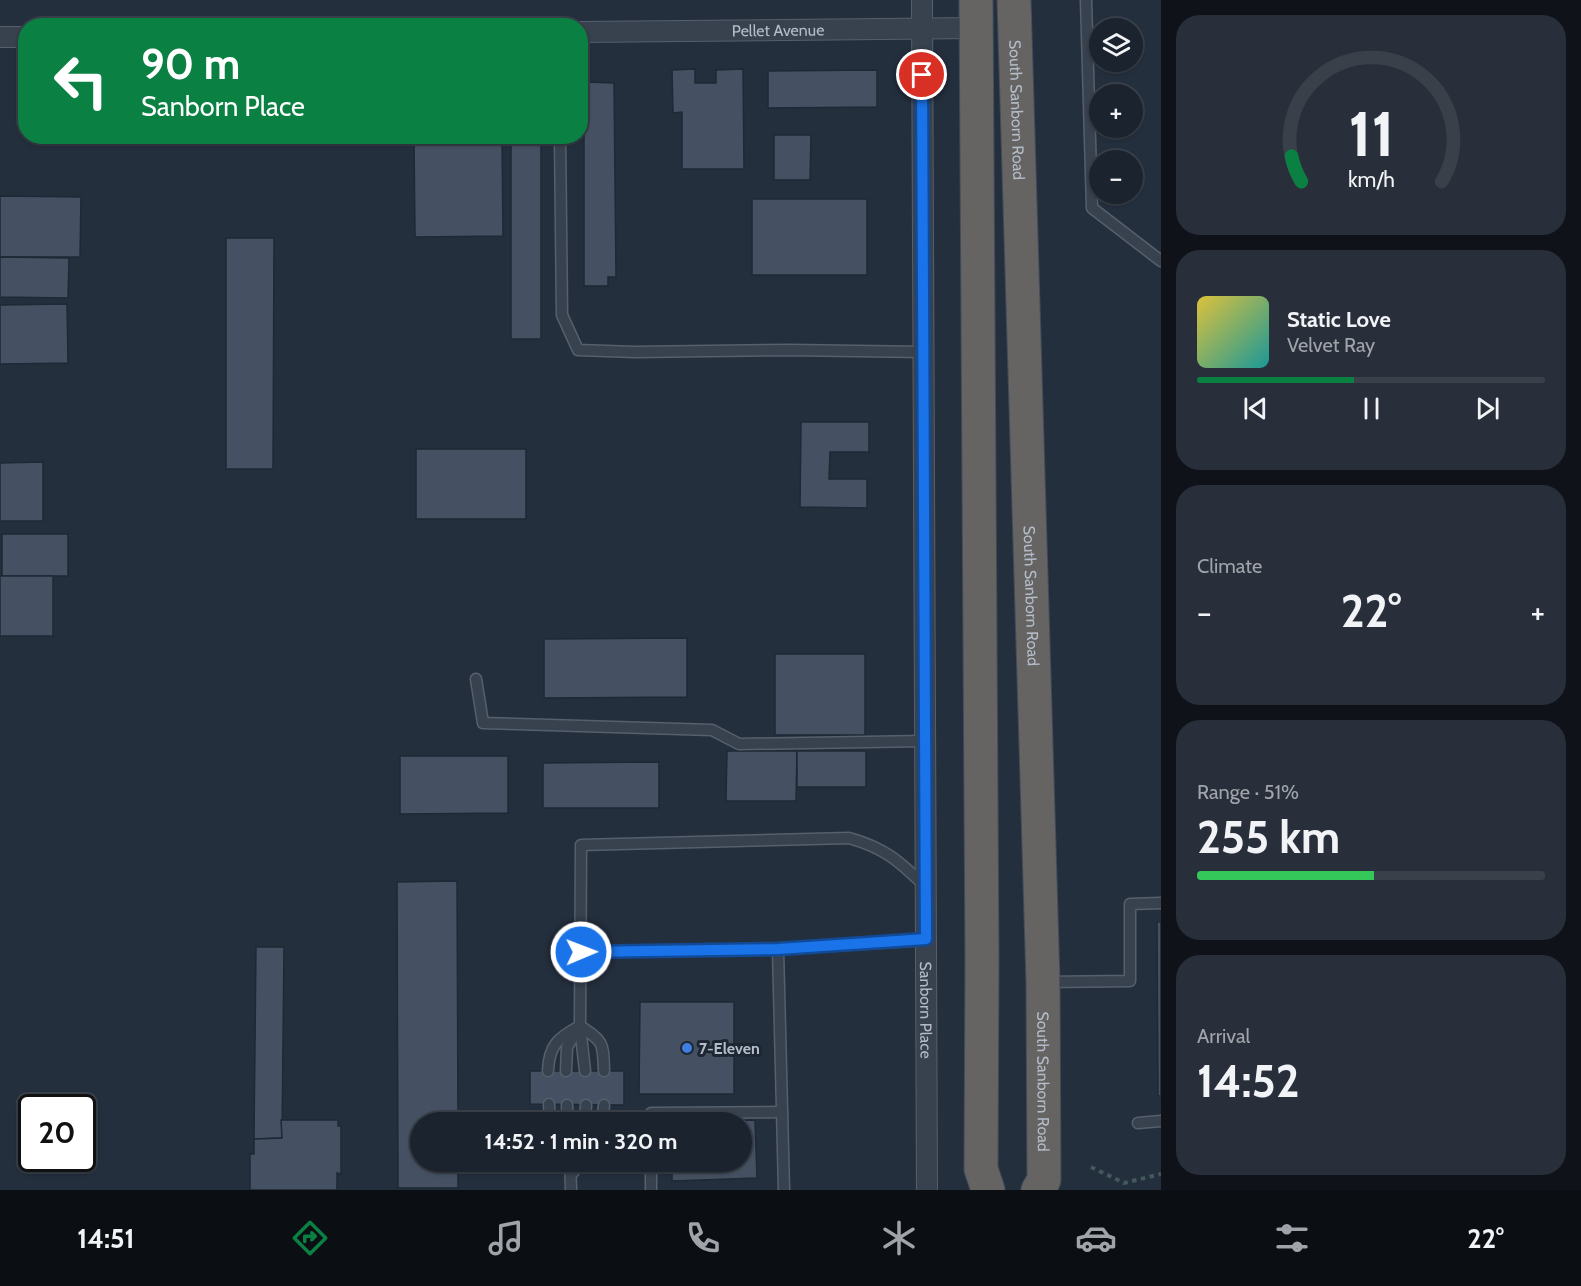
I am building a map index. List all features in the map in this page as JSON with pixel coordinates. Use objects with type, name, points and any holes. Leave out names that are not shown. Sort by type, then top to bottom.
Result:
[{"type":"highway","name":"South Sanborn Road","points":[[1014,0],[1043,982],[1044,1180],[1038,1190]]},
{"type":"highway","points":[[976,14],[982,948],[981,1169],[988,1190]]},
{"type":"street","name":"Sanborn Place","points":[[922,0],[927,1190]]},
{"type":"street","name":"Pellet Avenue","points":[[588,32],[922,29],[976,14]]},
{"type":"street","points":[[0,37],[18,37]]},
{"type":"lane","points":[[1086,0],[1092,208],[1161,261]]},
{"type":"lane","points":[[560,144],[562,315],[578,350],[923,352]]},
{"type":"lane","points":[[476,679],[483,723],[712,730],[739,744],[925,741]]},
{"type":"lane","points":[[585,1071],[580,1026],[581,845],[849,838],[872,844],[895,858],[926,886]]},
{"type":"lane","points":[[1043,982],[1130,981],[1130,904],[1161,903]]},
{"type":"lane","points":[[581,952],[778,949],[926,939]]},
{"type":"lane","points":[[778,949],[784,1190]]},
{"type":"lane","points":[[566,1071],[567,1047],[580,1026]]},
{"type":"lane","points":[[548,1071],[548,1057],[555,1042],[580,1026]]},
{"type":"lane","points":[[580,1026],[599,1039],[603,1047],[604,1071]]},
{"type":"lane","points":[[549,1104],[549,1112]]},
{"type":"lane","points":[[567,1105],[567,1112]]},
{"type":"lane","points":[[586,1105],[586,1112]]},
{"type":"lane","points":[[603,1105],[603,1112]]},
{"type":"lane","points":[[752,1112],[782,1112]]},
{"type":"lane","points":[[1138,1123],[1161,1121]]},
{"type":"lane","points":[[571,1172],[571,1190]]},
{"type":"lane","points":[[651,1172],[651,1190]]},
{"type":"path","points":[[1091,1167],[1124,1183],[1161,1174]]},
{"type":"building","points":[[695,69],[695,83],[716,83],[716,70],[743,69],[744,169],[682,169],[682,112],[673,113],[672,70]]},
{"type":"building","points":[[877,70],[877,107],[768,108],[768,71]]},
{"type":"building","points":[[588,82],[614,83],[616,277],[608,277],[608,286],[584,286],[584,144],[588,144]]},
{"type":"building","points":[[774,135],[811,135],[810,180],[774,180]]},
{"type":"building","points":[[414,144],[502,144],[503,236],[415,237]]},
{"type":"building","points":[[511,144],[541,144],[541,339],[511,339]]},
{"type":"building","points":[[0,196],[81,197],[80,257],[0,257]]},
{"type":"building","points":[[752,199],[867,199],[867,275],[752,275]]},
{"type":"building","points":[[226,238],[274,238],[273,469],[226,469]]},
{"type":"building","points":[[0,257],[69,258],[68,298],[0,297]]},
{"type":"building","points":[[67,304],[68,363],[0,364],[0,305]]},
{"type":"building","points":[[801,422],[869,422],[869,452],[830,452],[829,479],[867,479],[867,508],[800,507]]},
{"type":"building","points":[[416,449],[526,449],[526,519],[416,519]]},
{"type":"building","points":[[43,462],[43,521],[0,521],[0,463]]},
{"type":"building","points":[[2,534],[68,534],[68,576],[2,576]]},
{"type":"building","points":[[0,576],[53,576],[53,636],[0,636]]},
{"type":"building","points":[[687,638],[687,697],[544,698],[544,639]]},
{"type":"building","points":[[775,654],[865,654],[865,735],[775,735]]},
{"type":"building","points":[[727,751],[797,751],[796,801],[726,801]]},
{"type":"building","points":[[797,751],[866,751],[866,787],[797,787]]},
{"type":"building","points":[[400,756],[508,756],[508,813],[400,814]]},
{"type":"building","points":[[659,762],[659,808],[543,808],[543,763]]},
{"type":"building","points":[[457,881],[458,1112],[410,1112],[410,1172],[458,1172],[458,1188],[398,1188],[397,882]]},
{"type":"building","points":[[1157,922],[1161,922],[1161,1096],[1158,1096]]},
{"type":"building","points":[[256,947],[284,947],[282,1138],[254,1139]]},
{"type":"building","name":"7-Eleven","points":[[640,1002],[734,1002],[734,1094],[639,1094]]},
{"type":"building","points":[[530,1071],[624,1071],[624,1105],[530,1104]]},
{"type":"building","points":[[281,1120],[338,1120],[338,1126],[341,1126],[341,1174],[337,1173],[337,1190],[250,1190],[250,1154],[254,1154],[254,1139],[282,1138]]},
{"type":"building","points":[[752,1120],[755,1120],[757,1178],[672,1181],[672,1172],[752,1172]]},
{"type":"place","name":"7-Eleven","points":[[687,1048]]},
{"type":"route","points":[[581,952],[778,949],[926,939],[922,75]]}]
